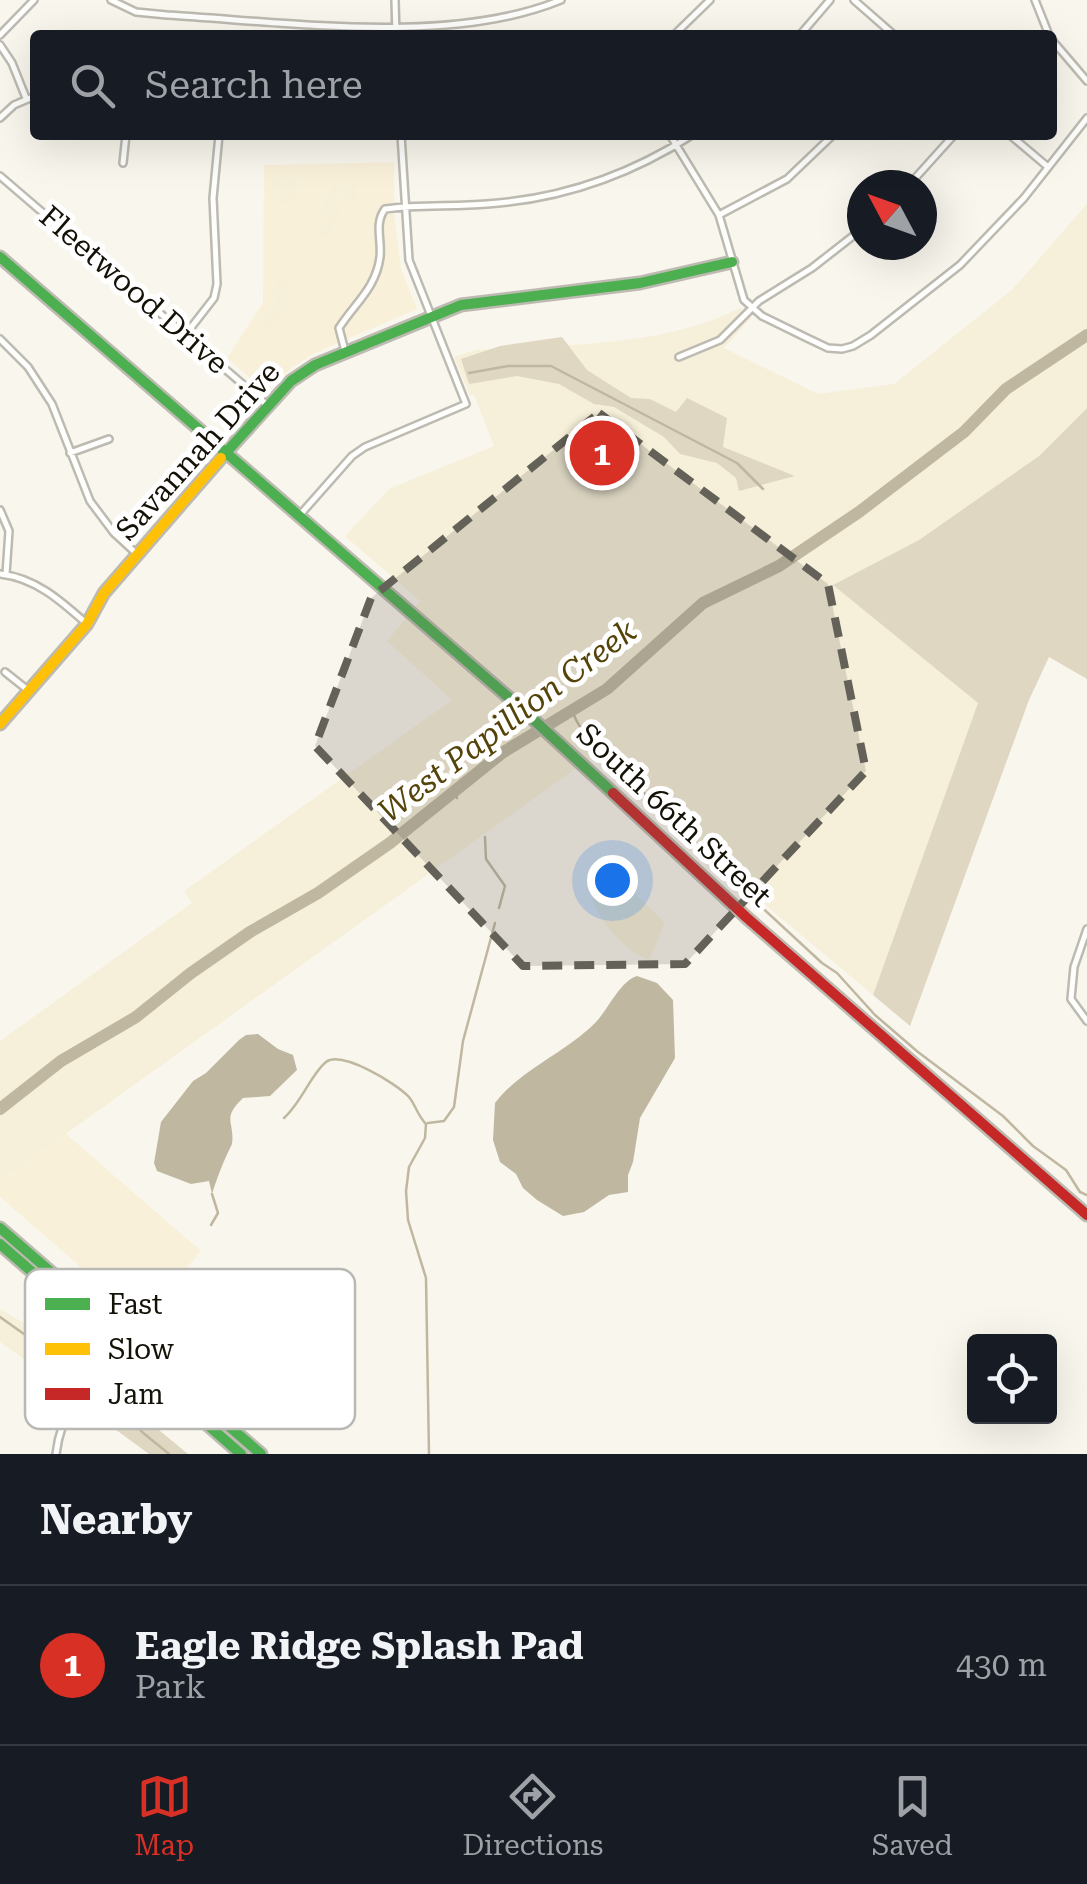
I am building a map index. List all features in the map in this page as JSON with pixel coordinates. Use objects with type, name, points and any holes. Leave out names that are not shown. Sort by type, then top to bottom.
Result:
[{"type":"street","points":[[0,36],[34,0]]},
{"type":"street","points":[[111,0],[136,12],[167,16],[396,26],[508,18],[561,0]]},
{"type":"street","points":[[395,0],[396,30]]},
{"type":"street","points":[[679,30],[710,0]]},
{"type":"street","points":[[804,30],[830,0]]},
{"type":"street","points":[[854,0],[888,30]]},
{"type":"street","points":[[1034,0],[1048,30]]},
{"type":"street","points":[[0,44],[26,98]]},
{"type":"street","points":[[1057,44],[1087,81]]},
{"type":"street","points":[[0,118],[30,97]]},
{"type":"street","points":[[673,140],[719,214],[739,290],[751,308],[828,348],[842,349],[871,335],[960,265],[996,230],[1087,118]]},
{"type":"street","points":[[123,163],[125,140]]},
{"type":"street","points":[[186,334],[214,298],[218,284],[214,198],[218,140]]},
{"type":"street","points":[[299,516],[352,456],[365,447],[466,404],[409,260],[401,140]]},
{"type":"street","points":[[345,351],[340,328],[378,274],[380,215],[386,209],[489,204],[572,190],[615,176],[684,140]]},
{"type":"street","points":[[719,214],[787,179],[828,140]]},
{"type":"street","points":[[922,170],[950,140]]},
{"type":"street","points":[[1016,140],[1048,168]]},
{"type":"street","name":"Fleetwood Drive","points":[[0,176],[268,405]]},
{"type":"street","points":[[679,356],[720,340],[751,308],[847,241]]},
{"type":"street","name":"South 66th Street","points":[[0,257],[564,746],[754,924],[1087,1215]]},
{"type":"street","name":"Savannah Drive","points":[[0,724],[87,624],[104,593],[268,405],[315,364],[473,303],[640,284],[732,262]]},
{"type":"street","points":[[0,340],[43,388],[90,501],[114,533],[138,554]]},
{"type":"street","points":[[70,453],[108,439]]},
{"type":"street","points":[[0,510],[9,531],[3,574],[42,588],[87,624]]},
{"type":"street","points":[[5,672],[29,691]]},
{"type":"street","points":[[1087,929],[1074,966],[1071,999],[1087,1021]]},
{"type":"street","points":[[0,1228],[44,1269]]},
{"type":"street","points":[[0,1244],[31,1269]]},
{"type":"street","points":[[56,1454],[61,1429]]},
{"type":"street","points":[[214,1429],[241,1454]]},
{"type":"street","points":[[230,1429],[261,1454]]},
{"type":"highlighted area","points":[[599,413],[828,584],[866,771],[685,964],[523,966],[315,746],[371,598]]},
{"type":"shaded area","points":[[394,162],[394,214],[401,269],[417,309],[315,353],[266,392],[227,358],[263,303],[264,165]]},
{"type":"shaded area","points":[[277,177],[299,178],[294,200],[270,201],[271,183]]},
{"type":"shaded area","points":[[351,181],[357,186],[355,206],[342,192],[332,204],[340,211],[332,222],[335,226],[325,238],[319,233],[329,220],[319,211],[327,202],[323,199],[336,184],[344,189]]},
{"type":"shaded area","points":[[1087,204],[1087,408],[1039,456],[919,540],[833,585],[978,703],[873,995],[659,816],[662,811],[596,754],[0,1181],[0,1041],[192,903],[184,891],[452,700],[387,641],[420,601],[345,536],[389,489],[494,446],[454,357],[476,350],[644,337],[678,331],[740,308],[751,318],[724,348],[818,394],[894,384],[1012,290]]},
{"type":"shaded area","points":[[281,280],[290,288],[283,296],[290,302],[268,328],[260,321],[278,300],[270,292]]},
{"type":"shaded area","points":[[562,337],[587,370],[631,398],[650,399],[676,412],[687,398],[727,418],[723,447],[795,476],[739,491],[736,478],[717,463],[680,454],[664,437],[614,407],[594,404],[559,384],[517,376],[469,384],[461,359],[500,346]]},
{"type":"shaded area","points":[[1087,408],[1087,679],[1049,657],[1029,700],[910,1026],[873,995],[978,703],[833,585],[919,540],[1039,456]]},
{"type":"shaded area","points":[[616,880],[623,882],[665,923],[649,960],[622,943],[607,926],[592,898]]},
{"type":"shaded area","points":[[637,976],[657,983],[673,1000],[675,1058],[640,1118],[628,1192],[609,1195],[584,1212],[563,1216],[523,1188],[516,1174],[500,1162],[493,1140],[495,1103],[517,1081],[583,1034],[625,984]]},
{"type":"shaded area","points":[[258,1034],[293,1055],[297,1070],[270,1096],[243,1098],[236,1105],[231,1116],[232,1144],[212,1194],[209,1181],[191,1184],[157,1171],[154,1163],[161,1122],[193,1081],[239,1040]]},
{"type":"shaded area","points":[[66,1134],[201,1251],[186,1269],[83,1269],[0,1197],[0,1181]]},
{"type":"shaded area","points":[[0,1309],[25,1324],[25,1360],[0,1342]]},
{"type":"shaded area","points":[[115,1429],[158,1429],[188,1454],[149,1454]]},
{"type":"waterway","name":"West Papillion Creek","points":[[0,1109],[61,1061],[136,1017],[250,932],[318,893],[390,843],[502,753],[607,689],[703,603],[779,566],[859,512],[964,432],[1006,389],[1087,335]]},
{"type":"waterway","points":[[469,373],[508,366],[551,366],[737,463],[763,489]]},
{"type":"waterway","points":[[572,709],[579,725],[607,759],[697,838]]},
{"type":"waterway","name":"West Papillion Creek","points":[[455,791],[457,798]]},
{"type":"waterway","points":[[485,837],[486,859],[505,886],[499,908]]},
{"type":"waterway","points":[[726,863],[755,901],[837,973],[875,1015],[1003,1116],[1033,1146],[1066,1170],[1080,1192],[1087,1195]]},
{"type":"waterway","points":[[428,1123],[444,1121],[454,1107],[463,1041],[495,923]]},
{"type":"waterway","points":[[284,1118],[321,1067],[334,1060],[356,1064],[393,1084],[409,1097],[426,1124],[425,1138],[409,1167],[406,1191],[408,1220],[426,1278],[429,1454]]},
{"type":"waterway","points":[[211,1225],[218,1213],[212,1194]]},
{"type":"waterway","points":[[0,1317],[25,1335]]},
{"type":"waterway","points":[[140,1429],[169,1454]]},
{"type":"traffic: fast","points":[[0,257],[522,709],[613,793]]},
{"type":"traffic: fast","points":[[221,458],[291,381],[315,365],[461,305],[640,283],[732,262]]},
{"type":"traffic: fast","points":[[0,1228],[47,1269]]},
{"type":"traffic: fast","points":[[0,1244],[29,1269]]},
{"type":"traffic: fast","points":[[212,1429],[241,1454]]},
{"type":"traffic: fast","points":[[232,1429],[261,1454]]},
{"type":"traffic: slow","points":[[0,724],[87,624],[104,593],[221,458]]},
{"type":"traffic: jam","points":[[613,793],[746,917],[1087,1215]]},
{"type":"place","name":"Eagle Ridge Splash Pad","points":[[602,453]]}]
